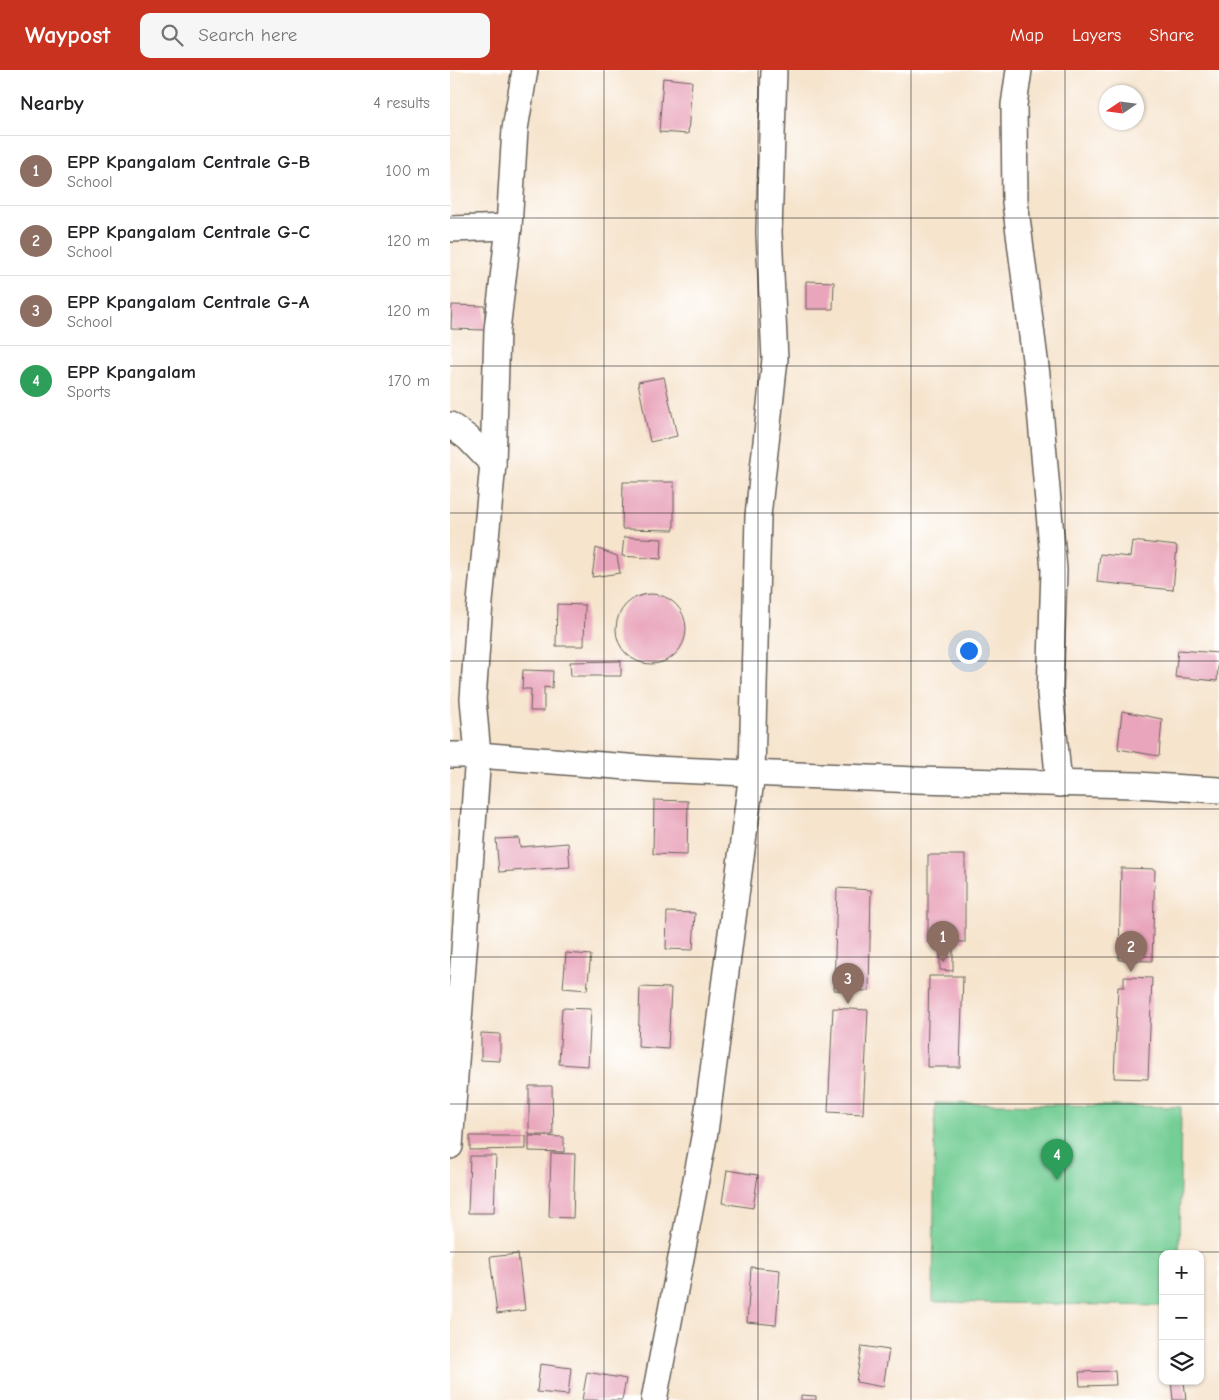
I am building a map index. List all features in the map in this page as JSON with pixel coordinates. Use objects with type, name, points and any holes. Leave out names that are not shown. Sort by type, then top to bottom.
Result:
[{"type":"street","points":[[450,1146],[478,755],[472,699],[494,464],[497,330],[508,227],[515,129],[525,70]]},
{"type":"street","points":[[654,1400],[705,1132],[752,773],[758,516],[775,359],[769,232],[774,70]]},
{"type":"street","points":[[1019,70],[1014,105],[1015,202],[1037,375],[1054,570],[1050,693],[1059,784]]},
{"type":"street","points":[[450,229],[508,227]]},
{"type":"street","points":[[450,425],[468,438],[494,464]]},
{"type":"street","points":[[450,755],[478,755],[653,769],[916,780],[1136,785],[1219,790]]},
{"type":"green space","points":[[935,1103],[1181,1107],[1179,1250],[1159,1250],[1159,1306],[933,1302]]},
{"type":"building","points":[[663,78],[692,81],[688,134],[659,132]]},
{"type":"building","points":[[806,281],[834,282],[833,309],[806,309]]},
{"type":"building","points":[[452,305],[485,306],[485,330],[451,329]]},
{"type":"building","points":[[664,377],[677,436],[650,442],[638,382]]},
{"type":"building","points":[[623,482],[674,482],[674,530],[622,529]]},
{"type":"building","points":[[624,537],[662,539],[661,559],[622,556]]},
{"type":"building","points":[[1132,541],[1177,546],[1173,590],[1097,582],[1100,554],[1130,557]]},
{"type":"building","points":[[596,548],[617,556],[620,573],[592,577]]},
{"type":"building","points":[[651,594],[664,597],[676,604],[683,616],[686,629],[683,642],[676,654],[664,661],[651,664],[638,661],[626,654],[619,642],[616,629],[619,616],[626,604],[638,597]]},
{"type":"building","points":[[557,604],[585,605],[584,646],[556,646]]},
{"type":"building","points":[[1178,650],[1219,653],[1217,681],[1175,677]]},
{"type":"building","points":[[621,661],[621,676],[571,676],[570,662]]},
{"type":"building","points":[[523,670],[553,671],[552,688],[544,687],[544,711],[530,711],[531,689],[522,689]]},
{"type":"building","points":[[1122,711],[1162,719],[1159,756],[1118,749]]},
{"type":"building","points":[[654,800],[688,801],[687,855],[653,854]]},
{"type":"building","points":[[519,838],[520,847],[568,843],[570,867],[499,872],[496,839]]},
{"type":"building","points":[[928,855],[965,855],[965,942],[928,942]]},
{"type":"building","points":[[1121,868],[1155,869],[1152,961],[1119,960]]},
{"type":"building","points":[[837,888],[871,890],[869,991],[834,990]]},
{"type":"building","points":[[667,912],[695,913],[693,950],[666,949]]},
{"type":"building","points":[[940,949],[953,949],[953,971],[940,970]]},
{"type":"building","points":[[566,953],[591,955],[587,990],[563,988]]},
{"type":"building","points":[[929,976],[963,976],[960,1067],[927,1067]]},
{"type":"building","points":[[1124,977],[1152,978],[1148,1079],[1114,1078],[1118,987],[1124,987]]},
{"type":"building","points":[[640,987],[671,988],[668,1049],[638,1047]]},
{"type":"building","points":[[562,1008],[591,1009],[588,1066],[559,1064]]},
{"type":"building","points":[[833,1008],[868,1010],[863,1114],[828,1112]]},
{"type":"building","points":[[481,1033],[500,1034],[500,1061],[481,1060]]},
{"type":"building","points":[[529,1086],[552,1086],[553,1135],[529,1135]]},
{"type":"building","points":[[470,1136],[526,1136],[526,1149],[470,1150]]},
{"type":"building","points":[[529,1136],[564,1137],[564,1152],[529,1151]]},
{"type":"building","points":[[551,1153],[575,1154],[573,1218],[549,1217]]},
{"type":"building","points":[[470,1156],[496,1156],[494,1213],[468,1213]]},
{"type":"building","points":[[727,1170],[758,1175],[753,1208],[722,1203]]},
{"type":"building","points":[[518,1254],[525,1310],[497,1314],[490,1257]]},
{"type":"building","points":[[751,1267],[780,1270],[776,1325],[747,1322]]},
{"type":"building","points":[[862,1346],[889,1350],[883,1387],[856,1382]]},
{"type":"building","points":[[540,1364],[571,1368],[568,1395],[537,1392]]},
{"type":"building","points":[[1115,1371],[1116,1385],[1080,1386],[1079,1372]]},
{"type":"building","points":[[587,1372],[626,1379],[622,1400],[582,1400]]},
{"type":"building","points":[[1171,1385],[1184,1385],[1186,1400],[1173,1400]]},
{"type":"building","points":[[801,1395],[816,1396],[816,1400],[801,1400]]},
{"type":"place","name":"EPP Kpangalam Centrale G-B","points":[[943,962]]},
{"type":"place","name":"EPP Kpangalam Centrale G-C","points":[[1131,972]]},
{"type":"place","name":"EPP Kpangalam Centrale G-A","points":[[848,1004]]},
{"type":"place","name":"EPP Kpangalam","points":[[1057,1180]]}]
